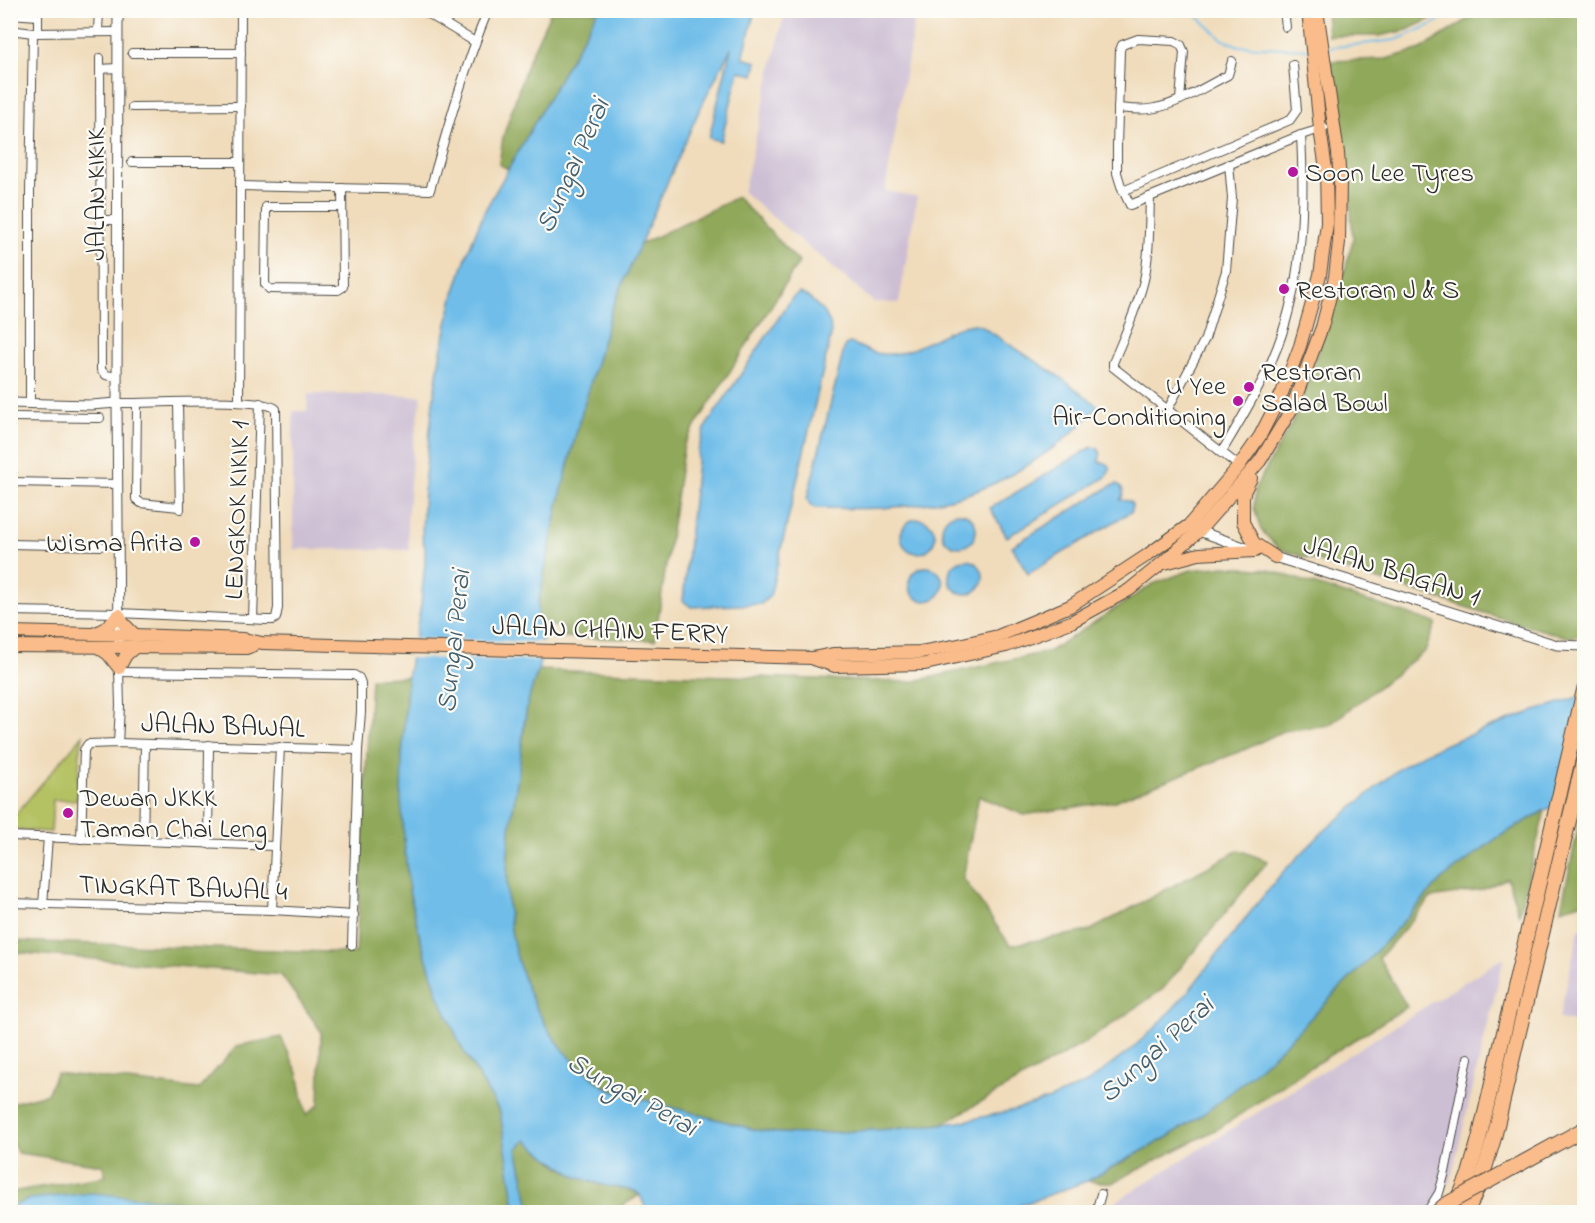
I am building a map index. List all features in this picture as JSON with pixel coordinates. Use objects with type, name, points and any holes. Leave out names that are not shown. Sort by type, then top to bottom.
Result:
[{"type":"highway","name":"JALAN CHAIN FERRY","points":[[1308,10],[1315,28]]},
{"type":"highway","name":"JALAN CHAIN FERRY","points":[[813,658],[835,666],[925,664],[1006,646],[1071,622],[1129,590],[1161,564],[1260,461],[1291,410],[1322,327],[1335,277],[1339,242],[1338,153],[1333,126],[1324,98],[1315,28],[1317,10]]},
{"type":"highway","name":"JALAN CHAIN FERRY","points":[[10,632],[94,634],[119,640],[246,648],[262,643],[813,658],[834,654],[920,652],[998,636],[1070,606],[1146,556],[1194,528],[1260,436],[1282,393],[1300,346],[1318,285],[1327,223],[1326,169],[1320,129],[1324,98]]},
{"type":"highway","points":[[1260,461],[1245,490],[1242,503],[1243,522],[1254,543],[1275,557]]},
{"type":"highway","points":[[1161,564],[1199,554],[1255,551]]},
{"type":"highway","points":[[94,634],[103,630],[119,614],[135,641],[119,670]]},
{"type":"highway","name":"JALAN CHAIN FERRY","points":[[10,646],[98,647],[119,640]]},
{"type":"highway","points":[[98,647],[108,654],[119,670]]},
{"type":"highway","points":[[1453,1212],[1468,1174],[1490,1095],[1584,690]]},
{"type":"highway","points":[[1467,1212],[1482,1178],[1506,1094],[1584,758]]},
{"type":"highway","points":[[1437,1212],[1445,1205],[1584,1129]]},
{"type":"street","points":[[98,31],[99,10]]},
{"type":"street","name":"JALAN KIKIK","points":[[118,10],[117,403],[120,706],[118,743]]},
{"type":"street","points":[[239,402],[241,10]]},
{"type":"street","points":[[422,10],[475,42]]},
{"type":"street","points":[[240,186],[430,190],[475,42],[488,10]]},
{"type":"street","points":[[1284,10],[1286,27]]},
{"type":"street","points":[[10,14],[38,13],[30,190],[30,403]]},
{"type":"street","points":[[10,30],[36,33],[117,32]]},
{"type":"street","points":[[1180,100],[1184,52],[1181,45],[1174,40],[1138,39],[1122,45],[1120,50],[1117,173],[1130,205],[1301,135],[1333,126]]},
{"type":"street","points":[[132,52],[241,53]]},
{"type":"street","name":"JALAN KIKIK","points":[[100,58],[101,370],[106,375],[117,377]]},
{"type":"street","points":[[1118,108],[1159,108],[1180,100],[1228,75],[1232,61]]},
{"type":"street","points":[[1123,191],[1290,120],[1297,110],[1293,65]]},
{"type":"street","points":[[100,69],[117,68]]},
{"type":"street","points":[[132,107],[241,106]]},
{"type":"street","points":[[1221,453],[1272,360],[1285,324],[1297,274],[1302,225],[1304,178],[1301,135]]},
{"type":"street","points":[[1235,143],[1241,159]]},
{"type":"street","points":[[132,162],[240,162]]},
{"type":"street","points":[[1168,409],[1205,339],[1226,271],[1232,198],[1229,164]]},
{"type":"street","points":[[342,188],[344,287],[338,290],[269,289],[265,284],[266,207],[342,207]]},
{"type":"street","points":[[1149,197],[1149,243],[1145,278],[1113,367],[1239,466]]},
{"type":"street","points":[[101,220],[118,220]]},
{"type":"street","points":[[137,404],[136,499],[141,502],[180,508],[178,402]]},
{"type":"street","name":"LENGKOK KIKIK 1","points":[[117,403],[239,402],[271,405],[276,409],[278,608],[276,618],[273,620],[253,619],[260,404]]},
{"type":"street","points":[[10,403],[91,405],[117,403]]},
{"type":"street","points":[[90,418],[91,405]]},
{"type":"street","points":[[10,417],[100,418]]},
{"type":"street","points":[[10,482],[118,484]]},
{"type":"street","name":"JALAN BAGAN 1","points":[[1194,528],[1255,551],[1557,645],[1584,646]]},
{"type":"street","points":[[10,544],[101,546]]},
{"type":"street","points":[[10,611],[253,619]]},
{"type":"street","points":[[119,670],[354,675],[359,678],[361,712],[352,945]]},
{"type":"street","name":"JALAN BAWAL","points":[[81,839],[84,750],[88,744],[358,750]]},
{"type":"street","points":[[142,841],[145,744]]},
{"type":"street","points":[[208,745],[208,844]]},
{"type":"street","points":[[273,910],[280,747]]},
{"type":"street","points":[[10,836],[275,846]]},
{"type":"street","points":[[43,904],[48,837]]},
{"type":"street","name":"TINGKAT BAWAL 4","points":[[10,903],[273,910],[354,915]]},
{"type":"street","points":[[1427,1212],[1439,1193],[1446,1172],[1468,1058]]},
{"type":"street","points":[[1096,1212],[1101,1194]]},
{"type":"shaded area","points":[[785,11],[916,11],[885,191],[917,197],[899,303],[874,302],[743,192]]},
{"type":"shaded area","points":[[308,394],[422,396],[413,447],[407,524],[409,550],[293,549],[293,411],[307,411]]},
{"type":"shaded area","points":[[1584,927],[1584,1024],[1559,1019],[1579,929]]},
{"type":"shaded area","points":[[1504,957],[1450,1182],[1430,1212],[1088,1212],[1117,1201]]},
{"type":"green space","points":[[551,11],[598,11],[508,169],[499,164],[503,137],[528,61]]},
{"type":"green space","points":[[1326,11],[1441,11],[1441,14],[1407,30],[1379,36],[1328,36]]},
{"type":"green space","points":[[1481,11],[1584,11],[1584,622],[1581,636],[1567,637],[1520,624],[1279,549],[1261,530],[1254,508],[1255,488],[1294,419],[1340,288],[1353,240],[1349,188],[1330,61],[1386,59],[1421,49]]},
{"type":"green space","points":[[737,197],[799,262],[684,444],[655,640],[563,637],[565,628],[538,623],[536,613],[558,505],[612,308],[639,245]]},
{"type":"green space","points":[[1225,566],[1269,570],[1436,623],[1425,651],[1329,725],[1283,731],[1246,749],[1115,801],[1024,815],[979,796],[963,878],[1010,945],[1089,931],[1239,850],[1268,861],[1163,989],[1086,1042],[942,1124],[895,1129],[802,1134],[756,1130],[626,1095],[590,1077],[564,1051],[545,1023],[526,987],[514,947],[508,906],[507,865],[513,804],[528,701],[538,670],[910,682],[1050,651],[1153,584],[1191,570]]},
{"type":"green space","points":[[408,677],[402,757],[405,851],[409,890],[420,938],[439,997],[462,1048],[500,1112],[516,1212],[242,1212],[238,1210],[216,1212],[211,1205],[30,1199],[11,1207],[11,1192],[106,1176],[102,1165],[18,1153],[11,1142],[11,1103],[47,1094],[56,1073],[199,1089],[237,1046],[281,1037],[298,1073],[306,1115],[319,1104],[321,1031],[281,975],[11,952],[11,941],[356,953],[371,678]]},
{"type":"green space","points":[[83,735],[77,800],[53,800],[51,832],[11,830],[11,817]]},
{"type":"green space","points":[[1584,800],[1584,902],[1561,909]]},
{"type":"green space","points":[[1545,810],[1519,915],[1507,878],[1482,890],[1431,898],[1379,958],[1407,1007],[1306,1070],[1221,1127],[1112,1183],[1087,1181],[1166,1138],[1202,1115],[1240,1085],[1283,1046],[1368,960],[1441,880],[1497,838]]},
{"type":"green space","points":[[526,1139],[573,1175],[603,1185],[631,1190],[640,1195],[612,1212],[531,1212],[517,1148]]},
{"type":"water","name":"Sungai Perai","points":[[598,11],[741,11],[754,14],[743,58],[757,62],[754,75],[739,71],[721,141],[709,138],[731,48],[698,113],[612,308],[558,505],[538,604],[542,649],[526,710],[510,828],[507,887],[512,938],[528,989],[552,1035],[568,1055],[600,1083],[617,1092],[756,1130],[802,1134],[895,1129],[960,1122],[1050,1099],[1087,1083],[1156,1027],[1187,993],[1282,873],[1324,831],[1401,767],[1451,742],[1584,695],[1584,794],[1545,810],[1497,838],[1441,880],[1368,960],[1283,1046],[1240,1085],[1202,1115],[1166,1138],[1087,1181],[1002,1212],[658,1212],[645,1207],[640,1195],[635,1191],[577,1177],[526,1140],[517,1149],[531,1212],[516,1212],[500,1112],[462,1048],[439,997],[420,938],[409,890],[405,851],[401,800],[402,757],[408,673],[421,605],[425,563],[422,537],[424,485],[433,402],[453,297],[484,212]]},
{"type":"water","points":[[799,293],[812,300],[824,313],[830,323],[831,336],[770,596],[761,604],[691,607],[683,601],[698,451],[706,426],[792,298]]},
{"type":"water","points":[[975,324],[1057,375],[1098,406],[1070,435],[1034,461],[975,491],[942,501],[900,506],[854,509],[811,506],[807,499],[845,345],[850,343],[869,351],[893,354],[917,347],[963,326]]},
{"type":"water","points":[[1092,447],[1100,452],[1098,462],[1110,466],[1106,477],[1007,537],[990,508]]},
{"type":"water","points":[[1117,484],[1123,491],[1120,500],[1129,501],[1132,504],[1132,511],[1028,574],[1012,546]]},
{"type":"water","points":[[959,513],[971,518],[976,530],[971,542],[959,547],[947,542],[942,530],[947,518]]},
{"type":"water","points":[[918,519],[930,524],[935,536],[930,548],[918,553],[906,548],[901,536],[906,524]]},
{"type":"water","points":[[966,560],[978,565],[983,577],[978,589],[966,594],[954,589],[949,577],[954,565]]},
{"type":"water","points":[[926,567],[938,572],[943,584],[938,596],[926,601],[914,596],[909,584],[914,572]]},
{"type":"water","points":[[92,1193],[211,1205],[216,1212],[11,1212],[11,1207],[30,1199]]},
{"type":"pier","points":[[412,639],[545,642],[545,646],[543,661],[408,658]]},
{"type":"waterway","points":[[1118,10],[1133,10]]},
{"type":"waterway","points":[[1165,10],[1195,14],[1222,39],[1239,46],[1308,49]]},
{"type":"waterway","points":[[1326,48],[1396,40],[1431,25],[1457,10]]},
{"type":"place","name":"Soon Lee Tyres","points":[[1293,172]]},
{"type":"place","name":"Restoran J & S","points":[[1284,289]]},
{"type":"place","name":"Restoran Salad Bowl","points":[[1249,387]]},
{"type":"place","name":"U Yee Air-Conditioning","points":[[1238,401]]},
{"type":"place","name":"Wisma Arita","points":[[195,542]]},
{"type":"place","name":"Dewan JKKK Taman Chai Leng","points":[[68,813]]}]
